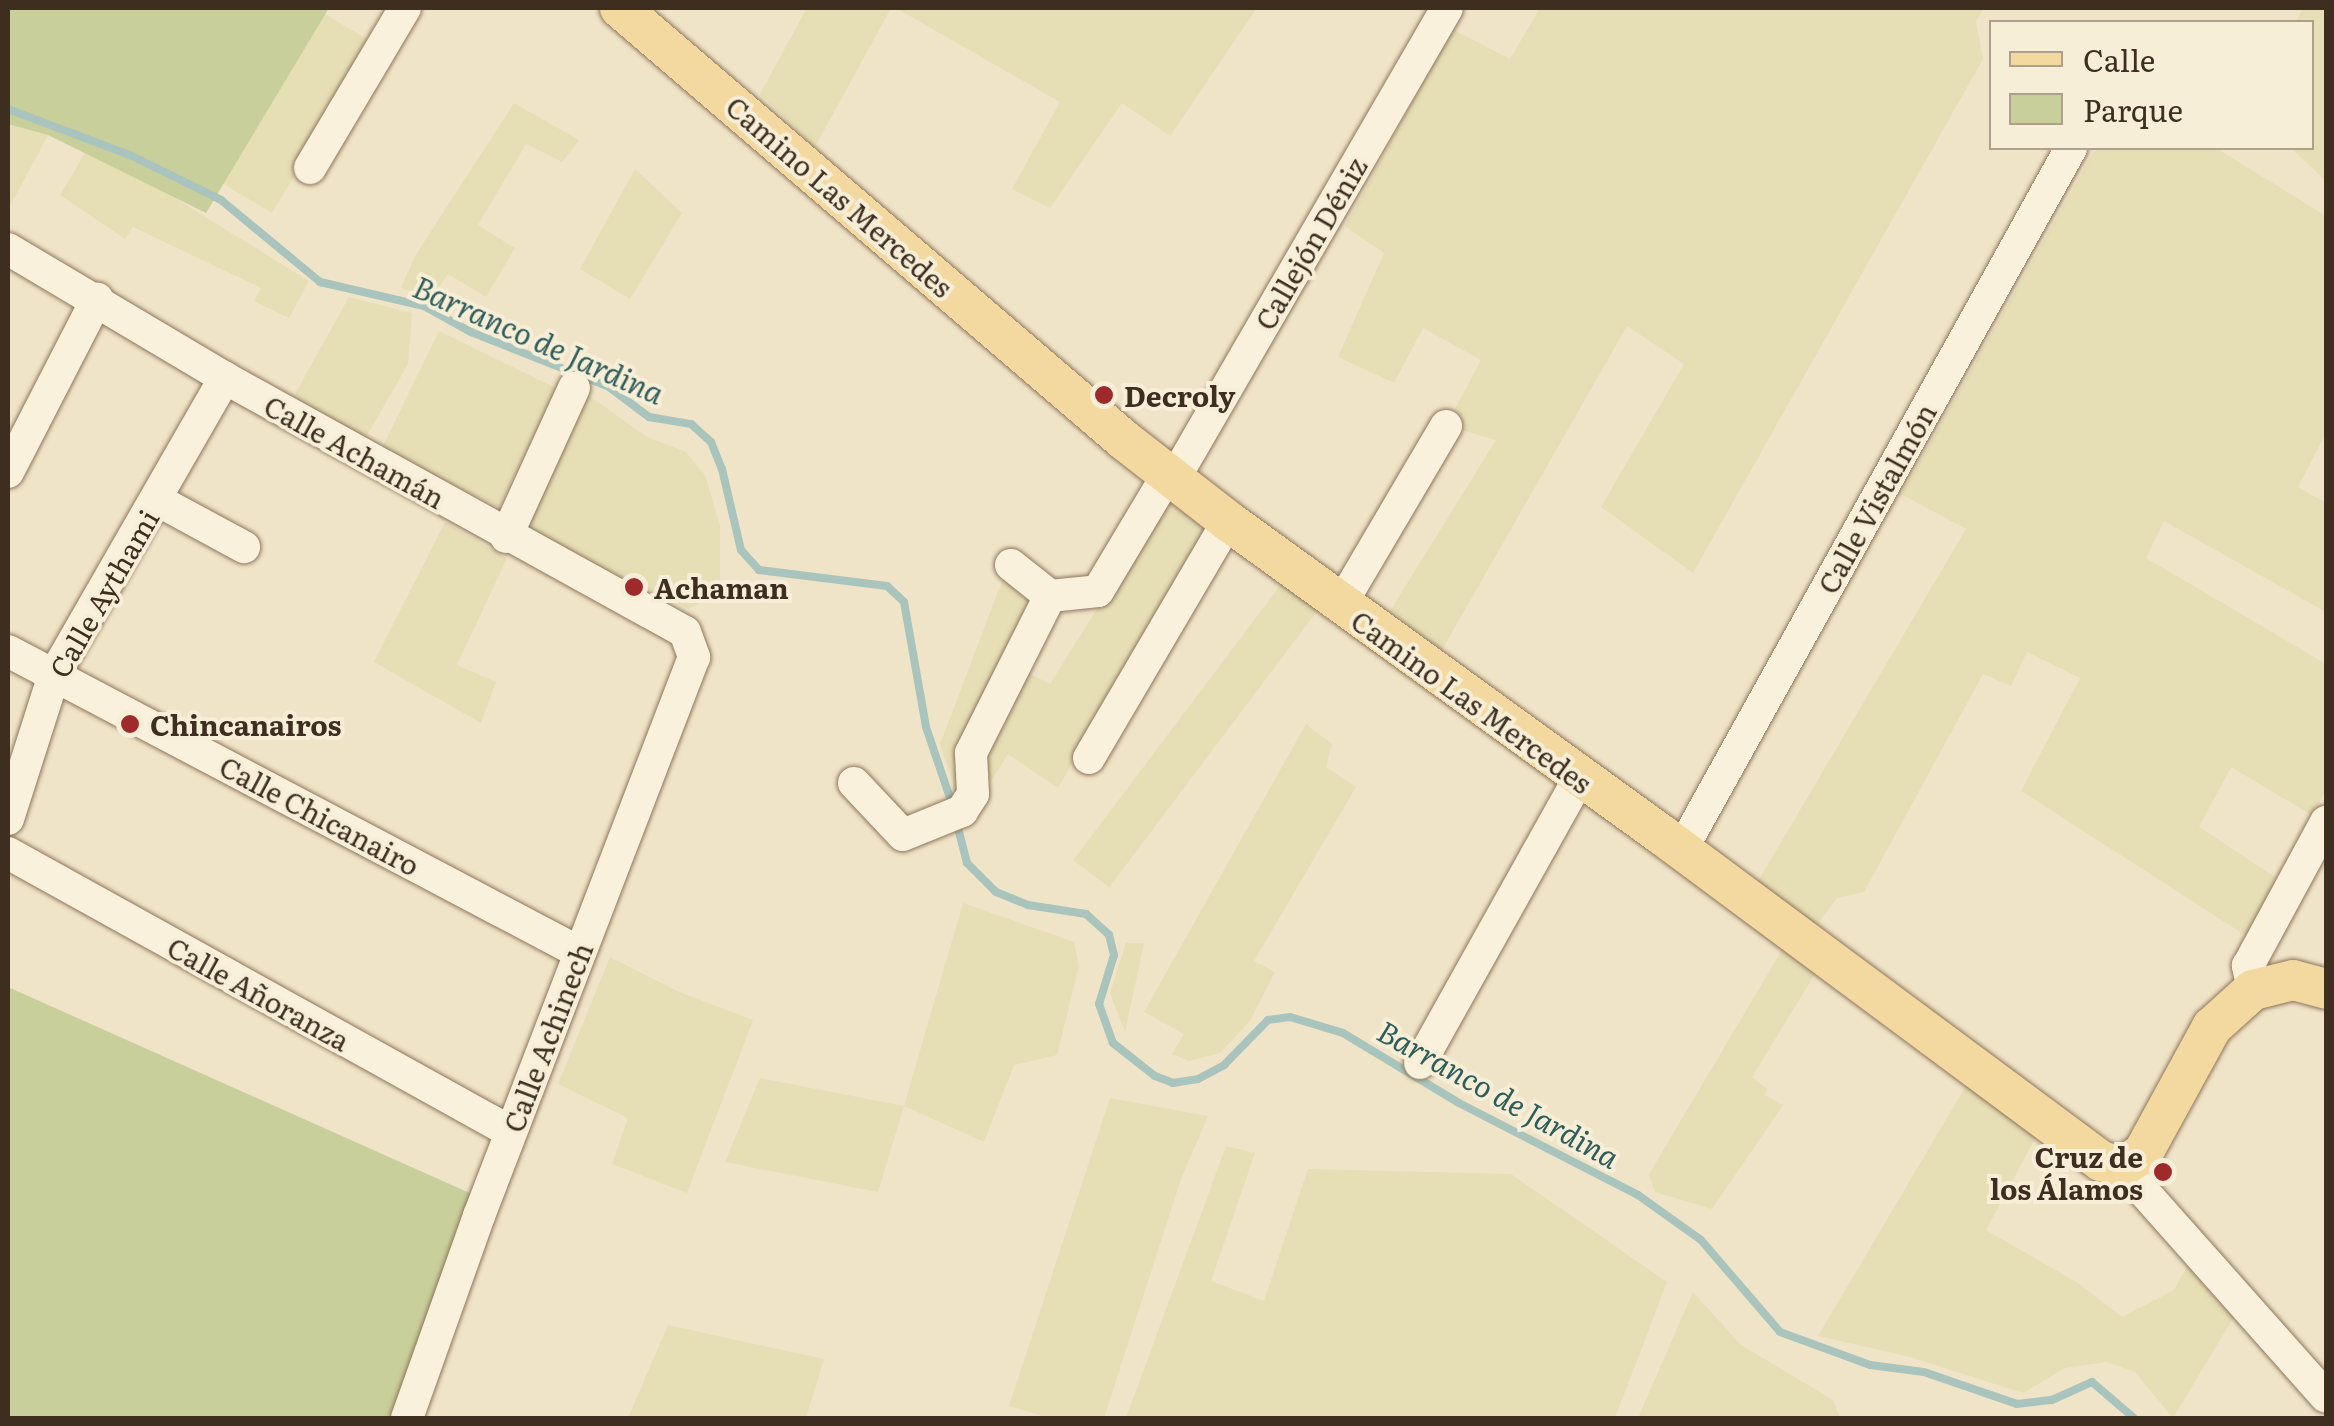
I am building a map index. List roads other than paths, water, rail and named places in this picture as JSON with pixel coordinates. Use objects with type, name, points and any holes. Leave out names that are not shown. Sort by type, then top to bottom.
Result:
[{"type":"main road","name":"Camino Las Mercedes","points":[[620,8],[1171,477],[1228,521],[1340,606],[1682,850],[2101,1161],[2122,1166]]},
{"type":"main road","points":[[2122,1166],[2142,1153],[2212,1027],[2254,990],[2293,980],[2326,989]]},
{"type":"street","points":[[310,168],[406,8]]},
{"type":"street","name":"Callejón Déniz","points":[[1050,596],[1098,591],[1171,477],[1446,8]]},
{"type":"street","name":"Calle Vistalmón","points":[[1682,850],[2070,150]]},
{"type":"street","name":"Calle Achamán","points":[[8,249],[224,378],[685,632],[694,657]]},
{"type":"street","points":[[8,472],[97,299]]},
{"type":"street","name":"Calle Aythami","points":[[8,820],[54,675],[224,378]]},
{"type":"street","points":[[506,536],[574,388]]},
{"type":"street","points":[[1340,606],[1446,426]]},
{"type":"street","points":[[156,500],[244,547]]},
{"type":"street","points":[[1089,758],[1228,521]]},
{"type":"street","points":[[854,783],[902,835],[953,814],[973,794],[971,753],[1050,596],[1011,565]]},
{"type":"street","name":"Calle Chicanairo","points":[[8,651],[578,952]]},
{"type":"street","name":"Calle Achinech","points":[[407,1418],[578,952],[694,657]]},
{"type":"street","points":[[1420,1063],[1579,779]]},
{"type":"street","points":[[2254,990],[2248,966],[2326,822]]},
{"type":"street","name":"Calle Añoranza","points":[[8,853],[511,1132]]},
{"type":"street","points":[[2122,1166],[2326,1397]]},
{"type":"waterway","name":"Barranco de Jardina","points":[[8,109],[130,155],[221,200],[320,282],[424,306],[471,332],[609,387],[649,417],[691,424],[711,442],[722,469],[741,550],[759,570],[887,586],[904,602],[926,727],[952,804]]},
{"type":"waterway","name":"Barranco de Jardina","points":[[957,824],[967,863],[996,892],[1028,905],[1086,914],[1109,935],[1114,955],[1099,1004],[1113,1043],[1155,1076],[1173,1083],[1198,1079],[1224,1065],[1268,1020],[1290,1017],[1343,1033],[1459,1103],[1638,1195],[1701,1240],[1780,1332],[1870,1365],[1924,1372],[2017,1404],[2052,1400],[2092,1382],[2134,1418]]},
{"type":"place","name":"Decroly","points":[[1104,395]]},
{"type":"place","name":"Achaman","points":[[634,587]]},
{"type":"place","name":"Chincanairos","points":[[130,724]]},
{"type":"place","name":"Cruz de los Álamos","points":[[2163,1172]]}]
